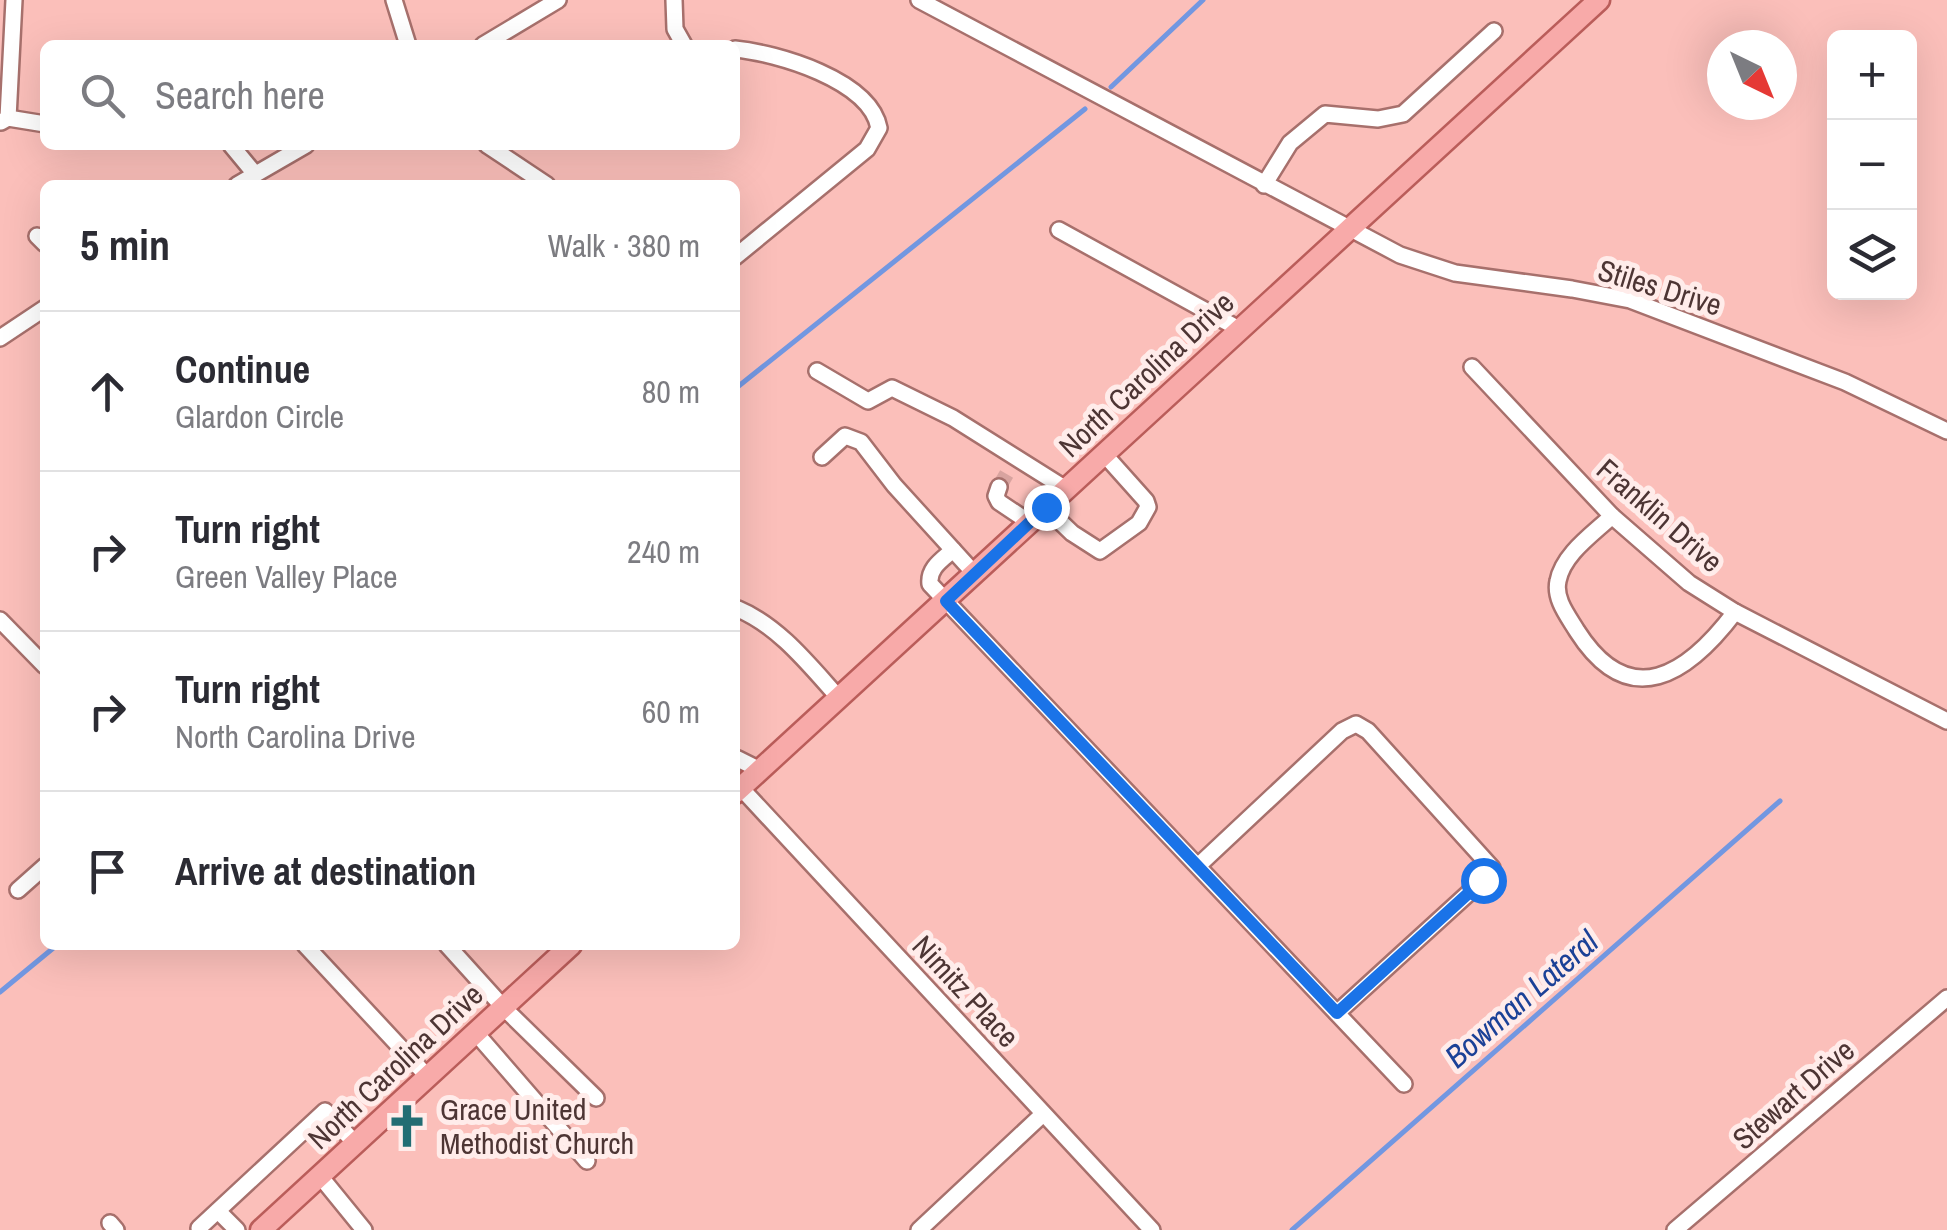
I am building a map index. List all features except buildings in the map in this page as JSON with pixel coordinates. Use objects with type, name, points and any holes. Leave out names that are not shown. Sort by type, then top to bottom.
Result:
[{"type":"main road","name":"North Carolina Drive","points":[[740,788],[1600,0]]},
{"type":"main road","name":"North Carolina Drive","points":[[261,1230],[563,950]]},
{"type":"street","points":[[14,0],[4,120],[40,124]]},
{"type":"street","points":[[394,0],[406,40]]},
{"type":"street","points":[[491,40],[558,0]]},
{"type":"street","points":[[674,0],[675,29],[681,40]]},
{"type":"street","points":[[919,0],[1347,229]]},
{"type":"street","points":[[1264,185],[1290,144],[1325,114],[1378,119],[1403,114],[1494,31]]},
{"type":"street","points":[[740,51],[786,57],[851,90],[872,108],[878,128],[867,149],[740,253]]},
{"type":"street","points":[[235,150],[255,174]]},
{"type":"street","points":[[245,180],[297,150]]},
{"type":"street","points":[[494,150],[540,180]]},
{"type":"street","name":"Stiles Drive","points":[[1347,229],[1434,268],[1630,300],[1845,382],[1947,431]]},
{"type":"street","points":[[1059,230],[1239,329]]},
{"type":"street","points":[[0,338],[40,311]]},
{"type":"street","name":"Franklin Drive","points":[[1472,367],[1612,516],[1669,568],[1735,612],[1947,721]]},
{"type":"street","points":[[817,371],[868,401],[892,388],[953,418],[1013,464],[1066,489]]},
{"type":"street","points":[[822,456],[845,436],[861,442],[894,485],[974,573]]},
{"type":"street","points":[[1046,507],[1072,533],[1100,551],[1139,523],[1148,506],[1146,501],[1104,454]]},
{"type":"street","points":[[999,487],[999,502],[1029,522]]},
{"type":"street","points":[[1612,516],[1565,563],[1558,580],[1558,597],[1566,614],[1586,646],[1602,660],[1617,671],[1636,677],[1661,677],[1700,652],[1735,612]]},
{"type":"street","points":[[953,550],[929,576],[930,584],[1404,1084]]},
{"type":"street","points":[[740,610],[756,616],[774,631],[839,698]]},
{"type":"street","points":[[0,620],[40,661]]},
{"type":"street","points":[[1198,865],[1342,731],[1356,724],[1368,731],[1492,868],[1337,1013]]},
{"type":"street","points":[[740,761],[760,770]]},
{"type":"street","name":"Nimitz Place","points":[[740,792],[1152,1230]]},
{"type":"street","points":[[18,890],[40,870]]},
{"type":"street","points":[[310,950],[427,1076]]},
{"type":"street","points":[[451,950],[596,1098]]},
{"type":"street","name":"Stewart Drive","points":[[1675,1230],[1947,998]]},
{"type":"street","points":[[475,1032],[587,1161]]},
{"type":"street","points":[[199,1228],[325,1111],[355,1144]]},
{"type":"street","points":[[919,1230],[1043,1114]]},
{"type":"street","points":[[320,1176],[364,1230]]},
{"type":"street","points":[[218,1210],[237,1230]]},
{"type":"waterway","points":[[1111,87],[1203,0]]},
{"type":"waterway","points":[[740,385],[1085,109]]},
{"type":"waterway","name":"Bowman Lateral","points":[[1292,1230],[1780,801]]},
{"type":"waterway","points":[[0,992],[51,950]]},
{"type":"tunnel","points":[[999,487],[1009,470]]},
{"type":"place","name":"Grace United Methodist Church","points":[[407,1126]]},
{"type":"route","points":[[1046,507],[946,601],[1337,1013],[1483,880]]}]
